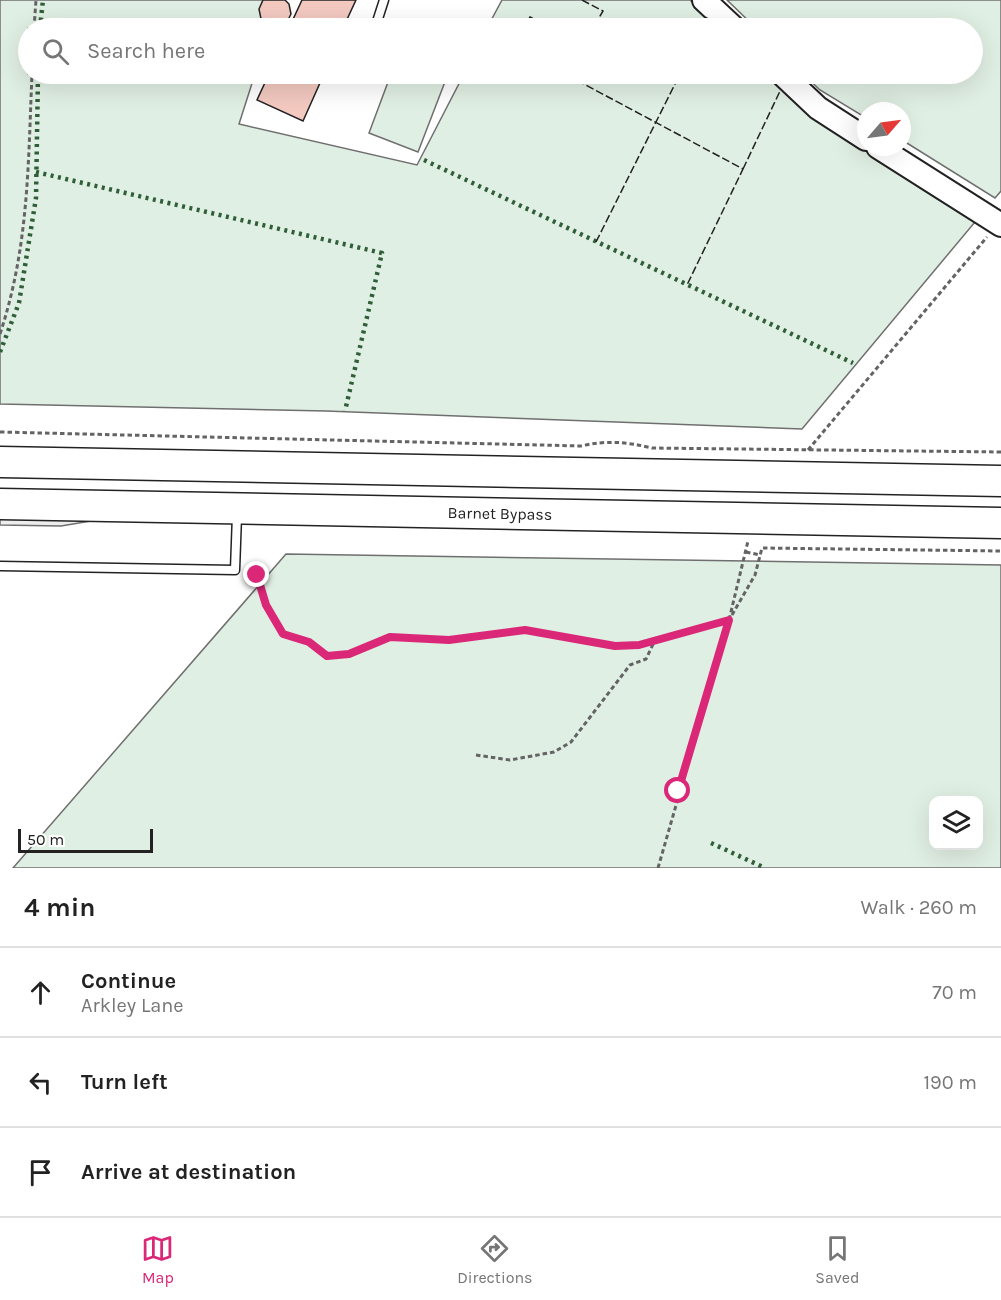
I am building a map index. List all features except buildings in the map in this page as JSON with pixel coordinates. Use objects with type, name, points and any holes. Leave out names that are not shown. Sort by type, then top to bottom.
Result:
[{"type":"highway","points":[[0,462],[1001,481]]},
{"type":"highway","name":"Barnet Bypass","points":[[0,504],[1001,524]]},
{"type":"street","points":[[704,0],[723,18]]},
{"type":"street","points":[[793,84],[818,108],[857,133]]},
{"type":"street","points":[[892,156],[1000,224]]},
{"type":"lane","points":[[378,18],[384,0]]},
{"type":"lane","points":[[0,566],[235,570],[238,508]]},
{"type":"path","points":[[35,18],[36,0]]},
{"type":"path","points":[[0,334],[14,290],[27,209],[32,84]]},
{"type":"path","points":[[808,450],[1000,224]]},
{"type":"path","points":[[0,432],[581,446],[602,441],[627,442],[652,448],[1001,452]]},
{"type":"path","points":[[658,868],[729,620],[752,519]]},
{"type":"path","points":[[237,550],[257,575],[266,605],[283,634],[309,642],[327,656],[349,654],[390,637],[449,640],[525,630],[615,646],[655,640],[729,620],[755,575],[762,548],[1001,551]]},
{"type":"path","points":[[746,552],[760,555]]},
{"type":"path","points":[[476,755],[510,760],[554,752],[571,742],[630,666],[646,659],[655,640]]},
{"type":"green space","points":[[0,0],[279,0],[273,18],[18,18],[18,84],[252,84],[239,124],[417,165],[459,84],[777,84],[857,143],[857,156],[875,156],[920,188],[975,222],[802,429],[326,411],[0,404]]},
{"type":"green space","points":[[502,0],[690,0],[709,18],[492,18]]},
{"type":"green space","points":[[727,0],[1001,0],[1001,191],[995,198],[911,146],[911,102],[857,102],[857,113],[814,84],[983,84],[983,18],[746,18]]},
{"type":"green space","points":[[387,84],[444,84],[418,152],[369,133]]},
{"type":"green space","points":[[286,554],[1001,565],[1001,868],[13,868]]},
{"type":"shaded area","points":[[0,517],[103,519],[61,526],[0,525]]},
{"type":"hedge","points":[[41,18],[43,0]]},
{"type":"hedge","points":[[0,352],[19,303],[36,198],[38,84]]},
{"type":"hedge","points":[[424,160],[853,363]]},
{"type":"hedge","points":[[36,172],[382,253],[345,411]]},
{"type":"hedge","points":[[711,843],[765,868]]},
{"type":"fence","points":[[582,0],[603,11],[599,18]]},
{"type":"fence","points":[[584,84],[743,169],[687,285]]},
{"type":"fence","points":[[596,242],[675,84]]},
{"type":"fence","points":[[743,169],[781,89]]},
{"type":"route","points":[[257,575],[266,605],[283,634],[309,642],[327,656],[349,654],[390,637],[449,640],[525,630],[615,646],[639,645],[729,620],[678,791]]}]
